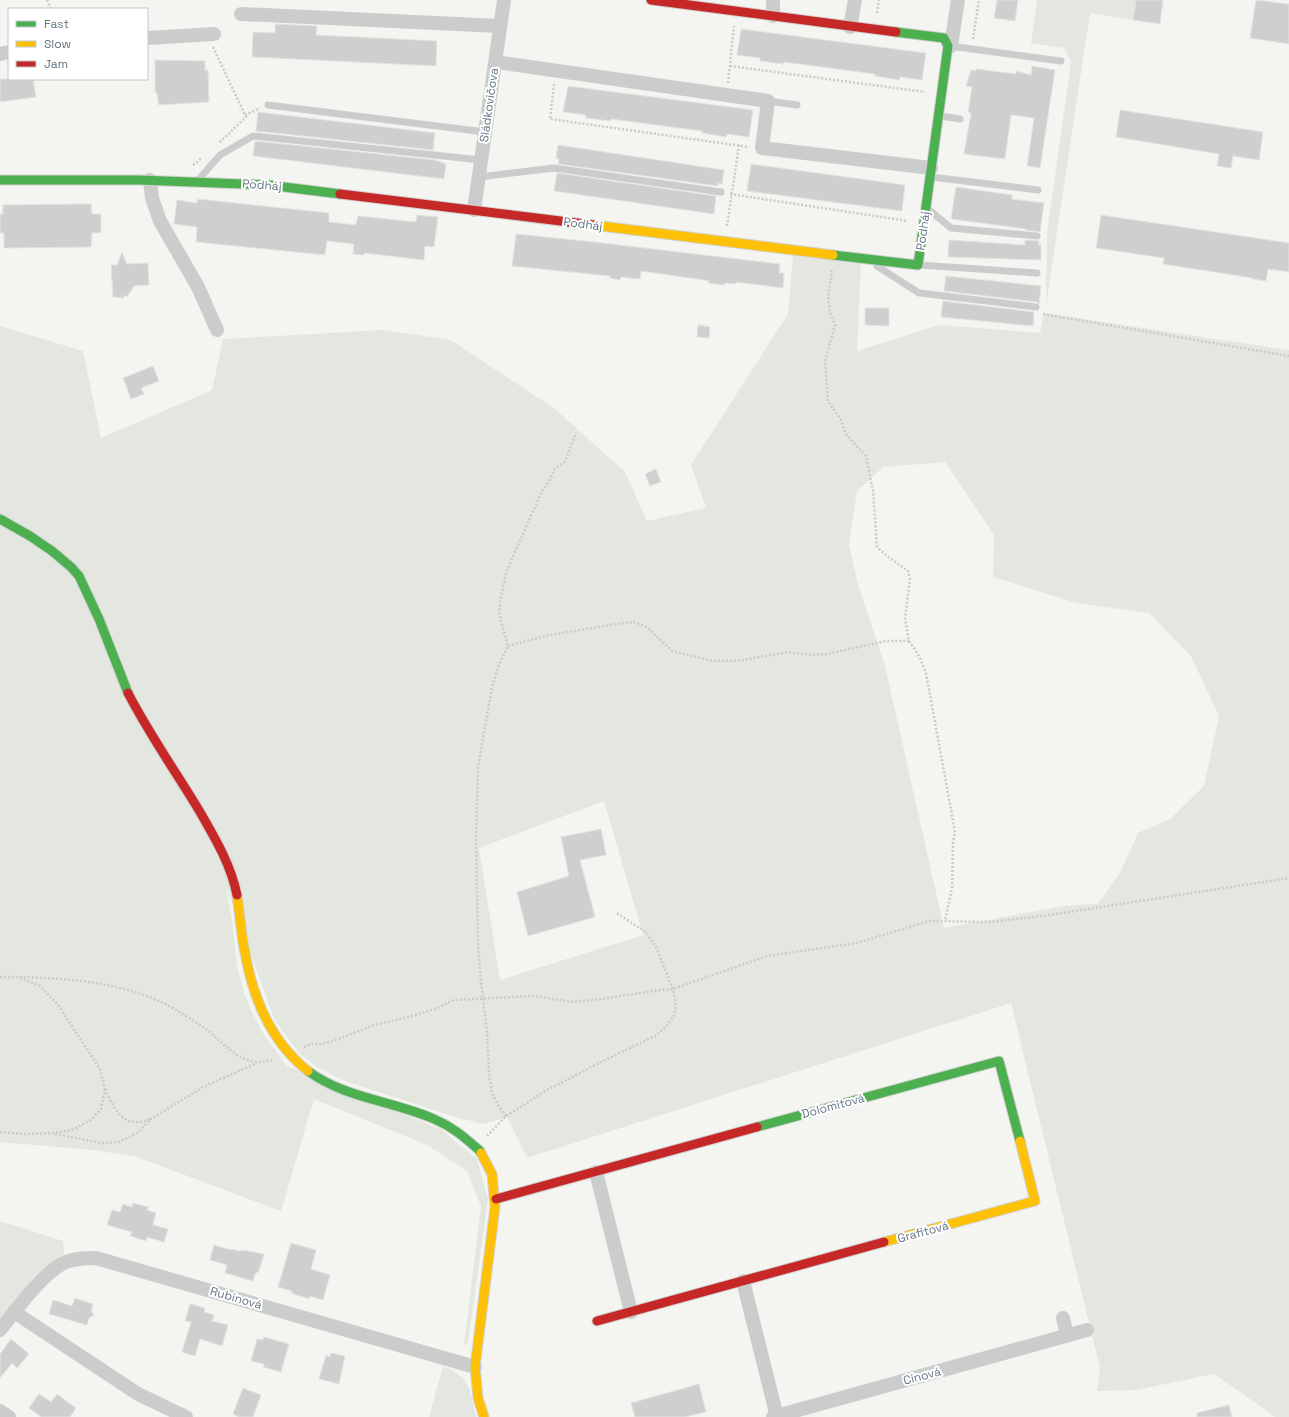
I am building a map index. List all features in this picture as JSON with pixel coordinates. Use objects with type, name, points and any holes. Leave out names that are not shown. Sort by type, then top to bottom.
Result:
[{"type":"street","name":"Sládkovičova","points":[[474,210],[504,0]]},
{"type":"street","points":[[651,0],[944,38],[949,46]]},
{"type":"street","points":[[773,16],[774,0]]},
{"type":"street","points":[[850,27],[855,0]]},
{"type":"street","points":[[949,46],[958,0]]},
{"type":"street","points":[[240,14],[500,26]]},
{"type":"street","points":[[148,38],[213,41]]},
{"type":"street","name":"Podháj","points":[[0,180],[150,180],[268,185],[918,265],[949,46]]},
{"type":"street","points":[[496,62],[768,101],[762,148],[931,173]]},
{"type":"street","points":[[150,180],[152,198],[158,214],[198,287],[217,330]]},
{"type":"street","points":[[0,519],[57,554],[77,574],[99,616],[126,689],[142,719],[182,782],[223,852],[236,890],[243,945],[253,991],[269,1027],[290,1056],[320,1079],[353,1094],[427,1116],[442,1122],[467,1137],[477,1147],[491,1168],[496,1199],[475,1367],[478,1398],[484,1417]]},
{"type":"street","name":"Dolomitová","points":[[496,1199],[999,1061],[1018,1133]]},
{"type":"street","name":"Grafitová","points":[[597,1321],[1035,1201],[1018,1133]]},
{"type":"street","points":[[596,1172],[631,1312]]},
{"type":"street","name":"Rubínová","points":[[0,1330],[33,1290],[52,1271],[65,1262],[82,1258],[96,1258],[475,1367]]},
{"type":"street","name":"Cínová","points":[[742,1281],[775,1417],[1087,1330]]},
{"type":"street","points":[[14,1312],[138,1394],[186,1417]]},
{"type":"street","points":[[1063,1318],[1067,1335]]},
{"type":"street","points":[[0,1411],[9,1417]]},
{"type":"lane","points":[[949,46],[1061,61]]},
{"type":"lane","points":[[768,101],[797,105]]},
{"type":"lane","points":[[268,105],[485,132]]},
{"type":"lane","points":[[938,116],[960,119]]},
{"type":"lane","points":[[196,182],[220,155],[253,136],[481,160]]},
{"type":"lane","points":[[479,177],[554,168],[722,192]]},
{"type":"lane","points":[[931,173],[1038,190]]},
{"type":"lane","points":[[926,208],[951,228],[1037,236]]},
{"type":"lane","points":[[866,259],[919,293],[1036,307]]},
{"type":"lane","points":[[918,265],[1037,273]]},
{"type":"path","points":[[972,49],[979,0]]},
{"type":"path","points":[[726,95],[736,11]]},
{"type":"path","points":[[213,41],[246,117],[214,147]]},
{"type":"path","points":[[730,66],[941,94]]},
{"type":"path","points":[[556,70],[550,119],[762,148]]},
{"type":"path","points":[[245,115],[268,105]]},
{"type":"path","points":[[725,241],[739,145]]},
{"type":"path","points":[[188,169],[203,157]]},
{"type":"path","points":[[732,195],[924,223]]},
{"type":"path","points":[[826,254],[826,263],[832,272],[828,297],[835,325],[825,361],[828,401],[841,420],[846,434],[866,456],[873,491],[877,547],[908,571],[910,578],[905,619],[910,641],[919,656],[926,673],[956,832],[953,843],[952,888],[945,921]]},
{"type":"path","points":[[1036,307],[1042,314],[1053,317],[1289,356]]},
{"type":"path","points":[[506,1116],[499,1107],[492,1093],[489,1074],[478,936],[476,817],[478,767],[492,687],[499,665],[508,646],[500,614],[500,600],[507,570],[542,491],[549,482],[554,470],[564,461],[576,433]]},
{"type":"path","points":[[508,646],[545,636],[634,622],[647,627],[672,651],[712,661],[738,660],[788,652],[810,655],[827,654],[886,641],[910,641]]},
{"type":"path","points":[[53,1133],[102,1143],[119,1142],[136,1133],[151,1119],[204,1087],[257,1063],[290,1056],[311,1044],[321,1044],[333,1041],[374,1025],[435,1009],[454,1000],[534,996],[572,1002],[652,991],[673,990],[766,956],[857,943],[929,921],[990,922],[1043,916],[1289,878]]},
{"type":"path","points":[[477,1147],[506,1116],[547,1090],[655,1036],[666,1027],[674,1016],[676,1006],[673,990],[656,947],[646,932],[615,912]]},
{"type":"path","points":[[0,977],[89,982],[111,985],[142,994],[172,1007],[207,1030],[235,1054],[246,1060],[257,1063]]},
{"type":"path","points":[[18,977],[40,986],[58,1005],[100,1069],[105,1090],[115,1109],[126,1120],[137,1123],[151,1119]]},
{"type":"path","points":[[0,1132],[24,1134],[53,1133],[72,1130],[91,1120],[101,1108],[105,1090]]},
{"type":"shaded area","points":[[1037,0],[1136,0],[1133,20],[1090,13],[1046,305],[1047,234],[1071,62],[1064,48],[1031,43]]},
{"type":"shaded area","points":[[793,255],[861,261],[857,351],[939,325],[1040,333],[1044,313],[1289,350],[1289,1417],[1275,1417],[1214,1374],[1136,1390],[1097,1391],[1100,1368],[1011,1003],[527,1158],[507,1117],[483,1124],[455,1117],[342,1080],[317,1067],[300,1054],[275,1021],[226,886],[233,927],[237,965],[244,993],[264,1035],[287,1066],[442,1130],[477,1159],[488,1199],[468,1343],[464,1345],[481,1206],[467,1171],[427,1145],[314,1099],[281,1211],[137,1157],[94,1150],[0,1142],[0,326],[83,351],[101,438],[212,390],[223,339],[384,330],[451,340],[555,409],[625,472],[647,521],[706,508],[691,465],[788,314]],"holes":[[[945,462],[994,535],[993,577],[1076,603],[1149,613],[1191,656],[1219,716],[1204,786],[1170,819],[1138,833],[1120,873],[1098,904],[1063,906],[944,928],[885,666],[858,585],[849,545],[857,491],[883,467]],[[604,801],[643,935],[500,980],[479,848]]]},
{"type":"shaded area","points":[[0,1221],[63,1241],[64,1254],[35,1276],[0,1318]]},
{"type":"shaded area","points":[[443,1366],[459,1375],[468,1386],[476,1417],[429,1417]]},
{"type":"building","points":[[997,0],[1018,0],[1015,21],[994,18]]},
{"type":"building","points":[[1136,0],[1163,0],[1160,24],[1133,20]]},
{"type":"building","points":[[1256,0],[1289,4],[1289,44],[1250,38]]},
{"type":"building","points":[[275,24],[317,26],[316,35],[437,41],[436,66],[252,57],[253,32],[275,33]]},
{"type":"building","points":[[741,29],[926,53],[922,80],[900,77],[899,80],[875,76],[875,74],[784,62],[784,64],[760,61],[760,58],[737,55]]},
{"type":"building","points":[[155,60],[205,61],[205,70],[208,70],[209,102],[159,105],[157,93],[155,92]]},
{"type":"building","points":[[1032,66],[1055,70],[1040,168],[1027,166],[1034,118],[1011,115],[1005,159],[964,154],[971,113],[968,112],[972,87],[966,86],[971,70],[976,71],[976,69],[1016,74],[1016,71],[1031,75]]},
{"type":"building","points":[[0,79],[33,80],[36,97],[0,102]]},
{"type":"building","points":[[568,86],[753,110],[749,137],[727,134],[726,137],[702,133],[702,131],[611,119],[610,121],[586,118],[586,115],[563,112]]},
{"type":"building","points":[[1120,110],[1263,132],[1259,160],[1233,156],[1231,168],[1217,166],[1219,154],[1116,137]]},
{"type":"building","points":[[258,112],[435,133],[433,150],[256,131]]},
{"type":"building","points":[[255,141],[435,160],[446,164],[444,179],[253,156]]},
{"type":"building","points":[[558,145],[724,170],[722,184],[718,183],[718,186],[558,164],[559,159],[556,158]]},
{"type":"building","points":[[751,164],[905,185],[902,211],[747,191]]},
{"type":"building","points":[[557,173],[716,196],[714,214],[554,191]]},
{"type":"building","points":[[956,187],[1012,195],[1012,199],[1044,203],[1040,232],[951,219]]},
{"type":"building","points":[[198,199],[329,213],[329,222],[356,225],[358,216],[416,222],[417,215],[438,217],[434,247],[425,246],[424,260],[364,253],[364,255],[353,254],[354,244],[327,241],[325,255],[196,242],[197,227],[174,224],[177,200],[197,203]]},
{"type":"building","points":[[91,204],[92,214],[101,214],[101,233],[92,233],[91,247],[4,248],[4,233],[0,233],[0,214],[3,214],[3,205]]},
{"type":"building","points":[[1101,215],[1289,243],[1289,272],[1268,269],[1266,281],[1163,264],[1164,258],[1096,248]]},
{"type":"building","points":[[516,234],[780,264],[779,273],[784,273],[783,288],[736,282],[736,284],[725,283],[724,285],[708,283],[709,281],[704,280],[641,271],[640,279],[621,277],[620,280],[610,278],[610,276],[512,266]]},
{"type":"building","points":[[949,240],[1025,245],[1025,240],[1039,241],[1038,245],[1041,245],[1041,260],[948,257]]},
{"type":"building","points":[[122,252],[127,264],[148,263],[149,285],[134,286],[127,297],[125,295],[123,298],[113,297],[111,265],[117,265]]},
{"type":"building","points":[[946,276],[1041,286],[1039,304],[1037,302],[944,291]]},
{"type":"building","points":[[943,301],[1034,312],[1033,326],[941,317]]},
{"type":"building","points":[[865,308],[889,308],[889,326],[865,325]]},
{"type":"building","points":[[698,325],[710,327],[709,338],[697,337]]},
{"type":"building","points":[[153,366],[159,381],[141,388],[144,394],[131,399],[123,378]]},
{"type":"building","points":[[656,469],[661,482],[650,486],[645,474]]},
{"type":"building","points":[[601,829],[606,855],[580,860],[595,917],[528,936],[517,892],[569,876],[561,837]]},
{"type":"building","points":[[133,1203],[148,1207],[147,1210],[156,1213],[153,1225],[168,1229],[164,1242],[147,1237],[146,1241],[130,1236],[132,1232],[107,1225],[112,1210],[120,1212],[123,1204],[132,1207]]},
{"type":"building","points":[[291,1243],[316,1250],[311,1269],[330,1275],[323,1300],[310,1296],[309,1299],[291,1293],[292,1291],[278,1287]]},
{"type":"building","points":[[214,1245],[231,1250],[243,1250],[264,1254],[259,1271],[255,1274],[253,1281],[225,1273],[227,1265],[210,1260]]},
{"type":"building","points":[[75,1298],[93,1304],[91,1311],[94,1315],[89,1318],[87,1325],[49,1314],[53,1300],[72,1306]]},
{"type":"building","points":[[190,1304],[205,1308],[204,1312],[214,1315],[212,1321],[228,1325],[222,1346],[200,1339],[195,1356],[182,1352],[191,1322],[185,1321]]},
{"type":"building","points":[[264,1337],[289,1344],[281,1372],[263,1367],[264,1364],[251,1361],[257,1339],[263,1340]]},
{"type":"building","points":[[11,1339],[29,1354],[17,1368],[12,1363],[0,1378],[0,1354]]},
{"type":"building","points":[[331,1353],[345,1356],[339,1384],[319,1379],[326,1355],[330,1357]]},
{"type":"building","points":[[699,1384],[706,1412],[685,1417],[635,1417],[631,1403]]},
{"type":"building","points":[[243,1388],[261,1395],[253,1417],[239,1417],[233,1414]]},
{"type":"building","points":[[39,1394],[51,1402],[57,1394],[76,1408],[70,1417],[41,1417],[29,1408]]},
{"type":"building","points":[[1229,1405],[1232,1417],[1197,1417],[1197,1413]]},
{"type":"traffic: fast","points":[[833,255],[918,265],[948,46],[944,38],[896,32]]},
{"type":"traffic: fast","points":[[0,180],[139,180],[268,185],[340,194]]},
{"type":"traffic: fast","points":[[0,519],[30,536],[52,551],[79,576],[99,619],[128,693]]},
{"type":"traffic: fast","points":[[757,1127],[999,1061],[1020,1141]]},
{"type":"traffic: fast","points":[[308,1071],[337,1087],[441,1122],[453,1129],[481,1153]]},
{"type":"traffic: slow","points":[[593,225],[833,255]]},
{"type":"traffic: slow","points":[[237,895],[242,939],[248,970],[259,1002],[274,1033],[284,1047],[308,1071]]},
{"type":"traffic: slow","points":[[884,1242],[1035,1201],[1020,1141]]},
{"type":"traffic: slow","points":[[481,1153],[492,1174],[495,1207],[475,1367],[478,1398],[484,1417]]},
{"type":"traffic: jam","points":[[651,0],[896,32]]},
{"type":"traffic: jam","points":[[340,194],[593,225]]},
{"type":"traffic: jam","points":[[128,693],[217,842],[227,862],[237,895]]},
{"type":"traffic: jam","points":[[496,1199],[757,1127]]},
{"type":"traffic: jam","points":[[597,1321],[884,1242]]}]
